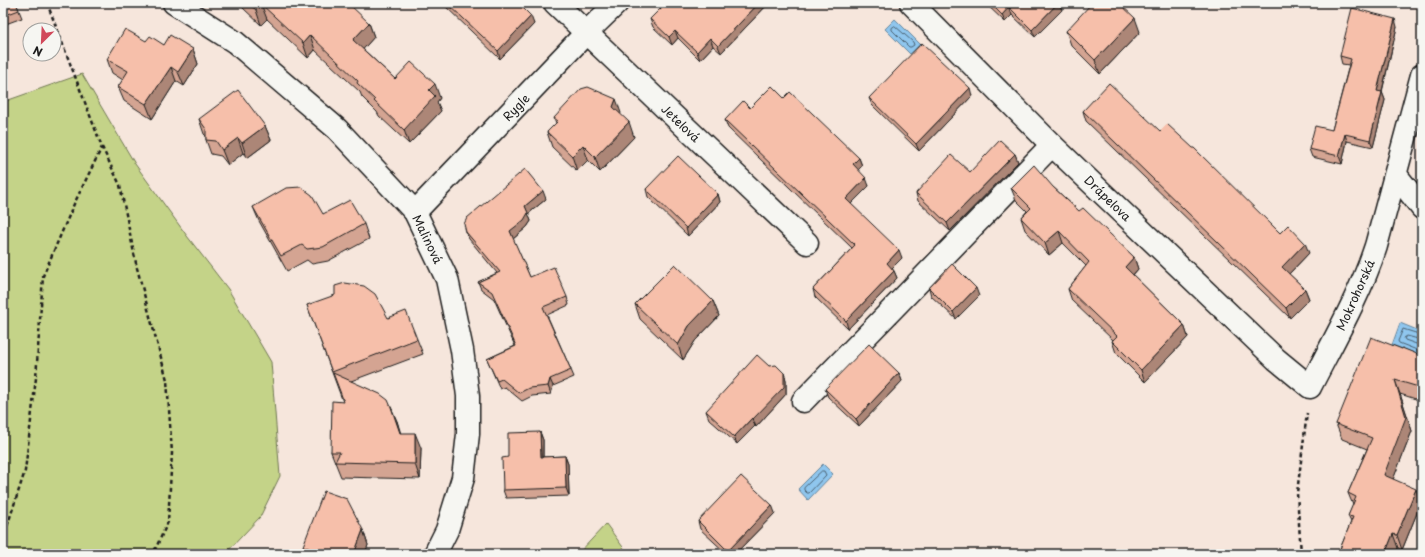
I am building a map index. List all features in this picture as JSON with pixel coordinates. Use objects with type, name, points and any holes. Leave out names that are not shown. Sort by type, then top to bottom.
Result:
[{"type":"street","name":"Malinová","points":[[174,3],[235,42],[337,129],[415,212],[447,279],[462,350],[468,396],[468,434],[463,478],[447,530],[435,554]]},
{"type":"street","name":"Jetelová","points":[[555,3],[807,243]]},
{"type":"street","name":"Rygle","points":[[415,212],[586,33],[617,3]]},
{"type":"street","name":"Drápelova","points":[[911,3],[1052,145],[1276,359],[1310,387]]},
{"type":"street","name":"Mokrohorská","points":[[1310,387],[1357,297],[1368,272],[1396,175],[1422,75]]},
{"type":"street","points":[[803,402],[1052,145]]},
{"type":"street","points":[[1396,175],[1422,208]]},
{"type":"path","points":[[47,3],[102,147],[120,185],[137,268],[167,380],[172,453],[168,522],[153,554]]},
{"type":"path","points":[[3,539],[25,471],[36,378],[44,276],[74,204],[102,147]]},
{"type":"path","points":[[1301,554],[1297,493],[1310,387]]},
{"type":"green space","points":[[82,74],[135,164],[187,236],[228,289],[271,362],[280,476],[260,517],[225,554],[3,554],[3,102]]},
{"type":"green space","points":[[606,524],[628,554],[578,554]]},
{"type":"water","points":[[895,19],[920,44],[910,54],[885,29]]},
{"type":"water","points":[[1400,323],[1422,332],[1422,356],[1392,345]]},
{"type":"water","points":[[823,464],[833,474],[808,500],[798,489]]},
{"type":"building","points":[[3,3],[16,3],[19,10],[3,16]]},
{"type":"building","points":[[248,3],[301,3],[308,9],[313,3],[348,3],[369,23],[353,40],[395,79],[411,62],[435,84],[429,90],[435,96],[404,130],[357,83],[358,81],[310,35],[303,43],[261,4],[256,10]]},
{"type":"building","points":[[447,3],[518,3],[531,16],[498,51]]},
{"type":"building","points":[[666,3],[759,3],[718,46],[710,38],[697,52],[675,31],[669,37],[650,19]]},
{"type":"building","points":[[990,3],[1058,3],[1032,30],[1009,7],[1002,15]]},
{"type":"building","points":[[1092,3],[1119,3],[1135,18],[1095,60],[1066,31]]},
{"type":"building","points":[[1352,8],[1395,19],[1377,91],[1382,92],[1370,140],[1345,134],[1339,156],[1309,149],[1315,126],[1332,130],[1351,59],[1340,56]]},
{"type":"building","points":[[125,29],[146,41],[150,36],[164,45],[170,35],[193,49],[178,72],[171,67],[146,104],[118,87],[128,71],[107,59]]},
{"type":"building","points":[[922,43],[970,88],[916,144],[869,98]]},
{"type":"building","points":[[1109,83],[1160,131],[1167,124],[1194,148],[1280,233],[1288,225],[1305,243],[1282,267],[1305,289],[1286,308],[1083,111]]},
{"type":"building","points":[[772,86],[784,98],[790,92],[859,158],[853,164],[866,178],[846,199],[899,250],[887,263],[894,271],[846,321],[813,289],[855,245],[725,120],[743,101],[750,108]]},
{"type":"building","points":[[588,87],[616,99],[613,107],[629,122],[595,157],[583,145],[572,156],[547,132],[558,121],[554,118],[581,89]]},
{"type":"building","points":[[238,90],[265,126],[242,143],[238,138],[222,150],[216,141],[206,140],[206,129],[199,119]]},
{"type":"building","points":[[1000,140],[1015,154],[947,223],[916,193],[951,155],[970,172]]},
{"type":"building","points":[[678,156],[718,194],[686,228],[646,189]]},
{"type":"building","points":[[1034,165],[1053,187],[1079,211],[1083,208],[1134,257],[1125,267],[1184,325],[1141,370],[1112,341],[1117,336],[1068,289],[1089,262],[1059,231],[1045,243],[1021,218],[1031,208],[1011,188]]},
{"type":"building","points":[[525,169],[543,191],[525,206],[528,213],[524,220],[510,231],[530,277],[554,267],[567,297],[543,307],[571,370],[550,379],[548,386],[529,388],[519,393],[502,379],[497,381],[487,359],[516,346],[492,292],[478,282],[500,272],[466,232],[464,224],[467,218]]},
{"type":"building","points":[[301,187],[312,195],[323,214],[350,200],[364,224],[323,247],[307,249],[302,245],[281,256],[253,207],[286,188]]},
{"type":"building","points":[[675,264],[713,301],[689,326],[678,345],[635,304]]},
{"type":"building","points":[[952,264],[976,288],[953,312],[929,288]]},
{"type":"building","points":[[345,283],[364,286],[375,294],[388,318],[406,311],[417,339],[332,372],[307,305],[335,295],[335,286]]},
{"type":"building","points":[[1371,337],[1422,356],[1422,388],[1395,380],[1406,417],[1384,475],[1416,489],[1397,535],[1393,534],[1385,554],[1338,554],[1353,517],[1348,516],[1356,497],[1348,493],[1372,438],[1336,424]]},
{"type":"building","points":[[869,344],[899,373],[856,419],[825,389]]},
{"type":"building","points":[[757,355],[769,366],[776,365],[784,373],[784,387],[734,437],[706,411]]},
{"type":"building","points":[[333,373],[380,394],[388,400],[400,433],[415,433],[415,464],[335,462],[340,452],[331,452],[332,401],[344,402]]},
{"type":"building","points":[[540,432],[541,457],[565,456],[566,488],[503,490],[502,458],[508,457],[508,433]]},
{"type":"building","points":[[741,476],[772,505],[728,551],[698,521]]},
{"type":"building","points":[[324,491],[347,499],[363,530],[354,554],[324,554],[303,546]]},
{"type":"building","points":[[468,550],[486,551],[490,554],[465,554]]}]
